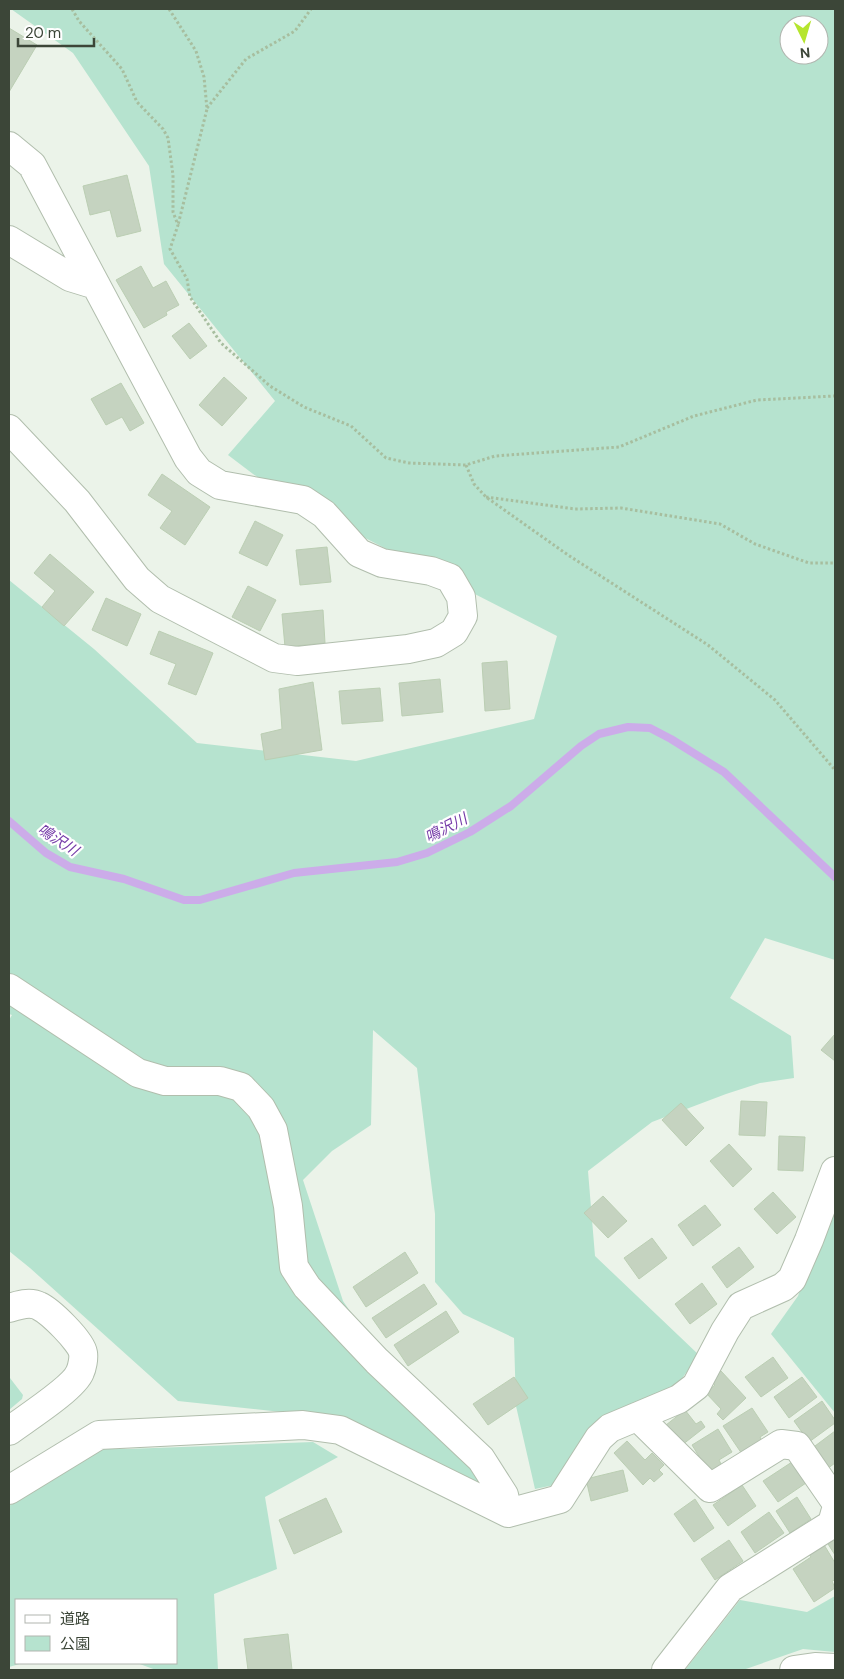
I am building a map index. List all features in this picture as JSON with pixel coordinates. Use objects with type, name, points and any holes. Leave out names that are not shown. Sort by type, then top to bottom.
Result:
[{"type":"street","points":[[9,146],[32,166],[188,458],[199,472],[220,486],[303,500],[324,514],[359,553],[382,563],[431,571],[450,578],[461,597],[463,616],[454,632],[436,644],[408,649],[297,661],[274,658],[160,599],[137,579],[77,501],[9,429]]},
{"type":"street","points":[[9,240],[70,278],[96,285]]},
{"type":"street","points":[[9,988],[138,1073],[165,1082],[220,1081],[242,1087],[261,1108],[273,1130],[288,1206],[294,1267],[307,1287],[377,1361],[481,1459],[504,1495],[508,1513]]},
{"type":"street","points":[[9,1490],[99,1435],[303,1425],[340,1430],[508,1513],[560,1499],[599,1438],[610,1428],[679,1400],[696,1386],[725,1331],[741,1306],[783,1287],[792,1279],[835,1171]]},
{"type":"street","points":[[9,1308],[20,1304],[38,1305],[48,1312],[77,1341],[83,1353],[80,1372],[73,1383],[9,1431]]},
{"type":"street","points":[[638,1417],[710,1488],[782,1444],[797,1446],[835,1501]]},
{"type":"street","points":[[666,1670],[730,1588],[832,1524],[835,1514]]},
{"type":"street","points":[[794,1670],[815,1667],[835,1668]]},
{"type":"path","points":[[72,9],[79,21],[122,69],[137,102],[168,138],[173,175],[173,212],[178,225]]},
{"type":"path","points":[[169,9],[196,51],[204,77],[207,109],[178,225],[170,249],[186,279],[190,297],[221,343],[270,386],[304,407],[351,426],[386,458],[409,463],[466,465],[495,456],[618,447],[694,416],[757,400],[835,396]]},
{"type":"path","points":[[207,109],[246,59],[295,31],[311,9]]},
{"type":"path","points":[[466,465],[474,484],[486,497],[568,555],[708,645],[775,700],[835,770]]},
{"type":"path","points":[[486,497],[575,509],[621,508],[720,524],[755,544],[809,562],[835,564]]},
{"type":"green space","points":[[11,9],[835,9],[835,960],[765,938],[730,998],[791,1036],[794,1078],[760,1083],[652,1122],[588,1171],[595,1256],[699,1355],[672,1392],[559,1484],[535,1489],[516,1406],[514,1338],[463,1314],[435,1282],[435,1214],[417,1068],[373,1030],[371,1125],[332,1151],[303,1180],[343,1301],[387,1365],[438,1412],[487,1489],[309,1415],[178,1401],[9,1251],[9,1020],[12,1015],[9,1014],[9,580],[94,649],[197,743],[356,761],[534,719],[557,636],[281,495],[228,455],[275,401],[164,264],[149,166],[73,53]]},
{"type":"green space","points":[[835,1195],[835,1413],[771,1334],[798,1296]]},
{"type":"green space","points":[[9,1379],[23,1395],[22,1399],[9,1410]]},
{"type":"green space","points":[[313,1442],[338,1457],[265,1497],[277,1569],[214,1594],[218,1670],[156,1670],[140,1664],[178,1664],[178,1599],[15,1599],[15,1664],[20,1664],[9,1667],[9,1506],[101,1448],[127,1449]]},
{"type":"green space","points":[[835,1596],[835,1652],[803,1649],[743,1670],[685,1670],[740,1600],[807,1612]]},
{"type":"building","points":[[9,28],[37,45],[9,92]]},
{"type":"building","points":[[127,175],[141,231],[117,237],[110,210],[90,215],[83,186]]},
{"type":"building","points":[[141,266],[153,288],[166,281],[179,305],[166,312],[167,315],[144,328],[116,280]]},
{"type":"building","points":[[189,323],[207,346],[190,359],[172,336]]},
{"type":"building","points":[[224,377],[247,398],[222,426],[199,405]]},
{"type":"building","points":[[121,383],[144,423],[130,431],[122,417],[106,425],[91,399]]},
{"type":"building","points":[[162,474],[210,507],[185,545],[160,528],[172,511],[148,495]]},
{"type":"building","points":[[255,521],[283,535],[267,566],[239,553]]},
{"type":"building","points":[[327,547],[331,582],[300,585],[296,550]]},
{"type":"building","points":[[50,554],[94,592],[64,626],[42,607],[55,591],[34,573]]},
{"type":"building","points":[[248,586],[276,600],[260,631],[232,617]]},
{"type":"building","points":[[106,598],[141,614],[127,646],[92,630]]},
{"type":"building","points":[[323,610],[325,643],[285,647],[282,614]]},
{"type":"building","points":[[159,631],[213,653],[196,695],[168,684],[176,664],[150,654]]},
{"type":"building","points":[[507,661],[510,709],[485,711],[482,663]]},
{"type":"building","points":[[440,679],[443,712],[402,716],[399,683]]},
{"type":"building","points":[[313,682],[322,750],[265,760],[261,734],[282,729],[279,689]]},
{"type":"building","points":[[380,688],[383,721],[342,724],[339,691]]},
{"type":"building","points":[[835,1034],[835,1061],[821,1050]]},
{"type":"building","points":[[741,1101],[767,1102],[765,1136],[739,1135]]},
{"type":"building","points":[[681,1103],[704,1128],[686,1146],[662,1120]]},
{"type":"building","points":[[779,1136],[805,1137],[803,1171],[778,1170]]},
{"type":"building","points":[[729,1144],[752,1169],[733,1187],[710,1161]]},
{"type":"building","points":[[773,1192],[796,1217],[777,1234],[754,1209]]},
{"type":"building","points":[[603,1196],[627,1221],[608,1238],[584,1213]]},
{"type":"building","points":[[705,1205],[721,1225],[693,1246],[678,1225]]},
{"type":"building","points":[[652,1238],[667,1258],[639,1279],[624,1258]]},
{"type":"building","points":[[739,1247],[754,1267],[727,1288],[712,1267]]},
{"type":"building","points":[[405,1252],[418,1273],[366,1307],[353,1287]]},
{"type":"building","points":[[702,1283],[717,1304],[690,1324],[675,1304]]},
{"type":"building","points":[[424,1284],[437,1304],[386,1338],[372,1318]]},
{"type":"building","points":[[446,1311],[459,1332],[408,1366],[394,1345]]},
{"type":"building","points":[[773,1357],[788,1378],[761,1397],[745,1377]]},
{"type":"building","points":[[721,1371],[746,1398],[723,1420],[717,1414],[721,1409],[706,1393],[715,1385],[711,1381]]},
{"type":"building","points":[[514,1377],[528,1398],[488,1425],[473,1404]]},
{"type":"building","points":[[802,1377],[817,1397],[789,1418],[774,1397]]},
{"type":"building","points":[[822,1401],[835,1420],[835,1423],[809,1442],[794,1421]]},
{"type":"building","points":[[752,1408],[768,1432],[760,1437],[762,1441],[742,1454],[723,1426]]},
{"type":"building","points":[[685,1410],[696,1424],[701,1421],[705,1427],[682,1445],[666,1425]]},
{"type":"building","points":[[718,1429],[732,1452],[719,1460],[722,1466],[710,1474],[692,1445]]},
{"type":"building","points":[[835,1431],[835,1463],[827,1469],[811,1449]]},
{"type":"building","points":[[627,1441],[645,1460],[652,1453],[664,1465],[659,1470],[663,1474],[654,1482],[650,1478],[643,1485],[614,1453]]},
{"type":"building","points":[[792,1462],[806,1483],[778,1502],[763,1481]]},
{"type":"building","points":[[623,1470],[628,1491],[591,1501],[586,1479]]},
{"type":"building","points":[[742,1485],[756,1506],[728,1526],[713,1505]]},
{"type":"building","points":[[797,1497],[811,1519],[790,1533],[776,1511]]},
{"type":"building","points":[[326,1498],[342,1532],[294,1554],[279,1520]]},
{"type":"building","points":[[695,1499],[714,1528],[694,1542],[674,1514]]},
{"type":"building","points":[[769,1512],[784,1533],[755,1553],[741,1532]]},
{"type":"building","points":[[835,1539],[835,1555],[828,1544]]},
{"type":"building","points":[[729,1540],[743,1561],[715,1580],[701,1559]]},
{"type":"building","points":[[823,1543],[835,1563],[835,1580],[832,1581],[835,1588],[814,1602],[793,1569],[811,1557],[808,1553]]},
{"type":"building","points":[[288,1634],[292,1670],[248,1670],[244,1639]]},
{"type":"waterway","name":"鳴沢川","points":[[9,821],[46,853],[70,867],[124,879],[184,900],[200,900],[294,873],[397,862],[427,853],[470,832],[511,806],[581,746],[599,734],[628,727],[650,728],[724,772],[835,877]]}]
